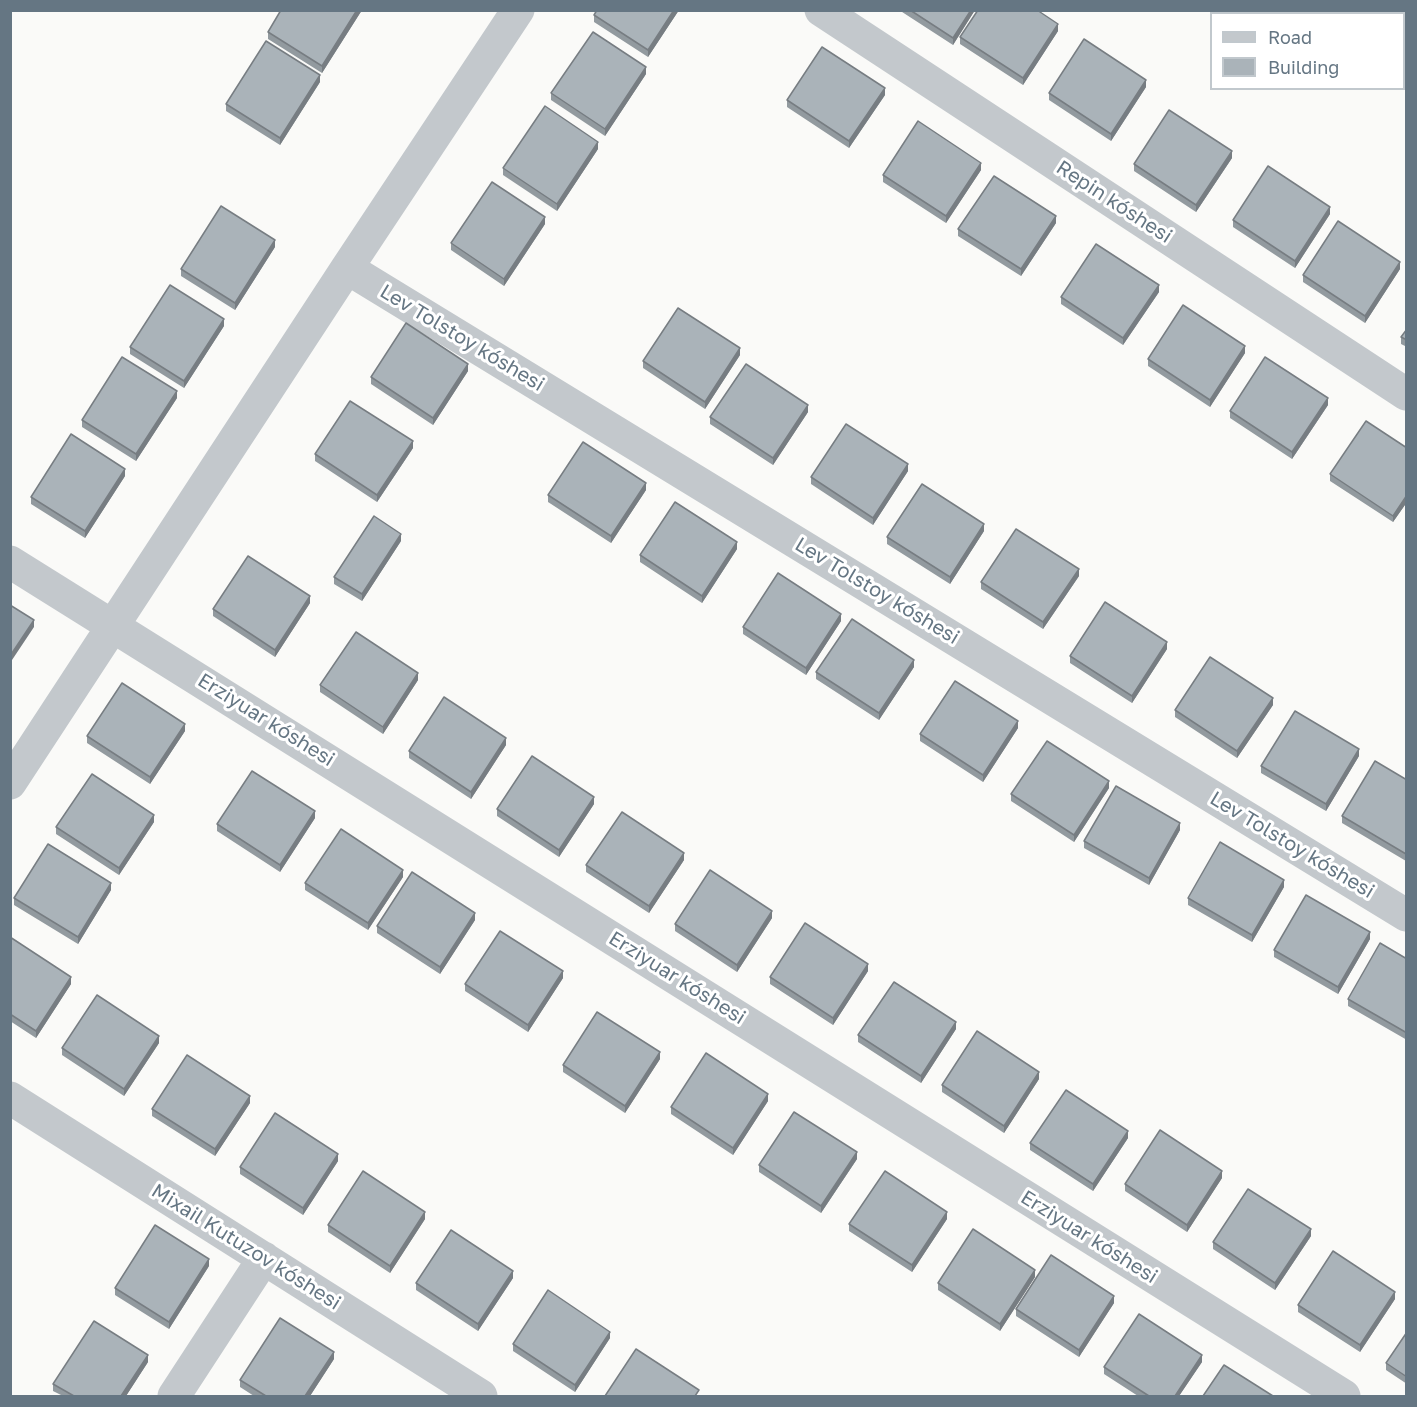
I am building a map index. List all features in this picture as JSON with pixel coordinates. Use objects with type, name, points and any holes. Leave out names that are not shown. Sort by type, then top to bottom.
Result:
[{"type":"street","points":[[10,783],[518,10]]},
{"type":"street","name":"Repin kóshesi","points":[[821,10],[1407,394]]},
{"type":"street","name":"Lev Tolstoy kóshesi","points":[[347,268],[1407,915]]},
{"type":"street","name":"Erziyuar kóshesi","points":[[10,561],[1344,1396]]},
{"type":"street","name":"Mixail Kutuzov kóshesi","points":[[10,1098],[481,1396]]},
{"type":"street","points":[[174,1396],[264,1258]]},
{"type":"building","points":[[281,10],[357,10],[322,66],[268,32]]},
{"type":"building","points":[[597,10],[674,10],[648,50],[594,15]]},
{"type":"building","points":[[910,10],[971,10],[953,38]]},
{"type":"building","points":[[978,10],[1037,10],[1058,24],[1023,78],[960,37]]},
{"type":"building","points":[[593,32],[646,67],[605,129],[551,93]]},
{"type":"building","points":[[1084,39],[1146,80],[1111,134],[1049,93]]},
{"type":"building","points":[[266,41],[320,75],[280,138],[226,104]]},
{"type":"building","points":[[822,47],[885,88],[849,141],[787,100]]},
{"type":"building","points":[[545,106],[598,142],[557,204],[503,168]]},
{"type":"building","points":[[1169,110],[1232,151],[1196,205],[1134,164]]},
{"type":"building","points":[[918,121],[981,163],[946,216],[883,175]]},
{"type":"building","points":[[1268,166],[1330,207],[1295,261],[1233,220]]},
{"type":"building","points":[[994,176],[1056,216],[1021,269],[958,229]]},
{"type":"building","points":[[492,182],[545,217],[504,279],[451,243]]},
{"type":"building","points":[[221,206],[275,240],[235,303],[181,269]]},
{"type":"building","points":[[1338,221],[1400,262],[1365,316],[1303,275]]},
{"type":"building","points":[[1096,244],[1159,285],[1123,338],[1061,297]]},
{"type":"building","points":[[170,285],[224,319],[184,381],[130,347]]},
{"type":"building","points":[[1183,305],[1245,346],[1210,400],[1148,359]]},
{"type":"building","points":[[678,308],[740,348],[705,402],[643,361]]},
{"type":"building","points":[[406,323],[468,364],[433,418],[371,377]]},
{"type":"building","points":[[1407,329],[1407,340],[1401,337]]},
{"type":"building","points":[[122,357],[177,391],[136,454],[82,420]]},
{"type":"building","points":[[1265,357],[1328,398],[1292,452],[1230,411]]},
{"type":"building","points":[[746,364],[808,405],[773,458],[710,417]]},
{"type":"building","points":[[350,401],[413,441],[377,495],[315,454]]},
{"type":"building","points":[[1366,421],[1407,448],[1407,495],[1393,516],[1330,474]]},
{"type":"building","points":[[846,424],[908,464],[873,518],[811,477]]},
{"type":"building","points":[[71,434],[125,469],[85,531],[31,497]]},
{"type":"building","points":[[583,442],[646,483],[611,536],[548,495]]},
{"type":"building","points":[[922,484],[984,524],[950,577],[887,537]]},
{"type":"building","points":[[675,502],[737,542],[702,596],[640,555]]},
{"type":"building","points":[[374,516],[401,534],[362,594],[334,577]]},
{"type":"building","points":[[1016,529],[1079,569],[1043,622],[981,582]]},
{"type":"building","points":[[248,556],[310,596],[275,650],[213,609]]},
{"type":"building","points":[[778,573],[841,614],[806,668],[743,627]]},
{"type":"building","points":[[1105,602],[1167,642],[1132,696],[1070,656]]},
{"type":"building","points":[[10,605],[34,620],[10,656]]},
{"type":"building","points":[[852,619],[914,660],[879,713],[816,672]]},
{"type":"building","points":[[356,632],[418,673],[383,727],[320,685]]},
{"type":"building","points":[[1210,657],[1273,698],[1237,751],[1175,710]]},
{"type":"building","points":[[955,681],[1018,721],[983,775],[920,734]]},
{"type":"building","points":[[122,683],[185,724],[150,777],[87,736]]},
{"type":"building","points":[[444,697],[506,738],[471,792],[409,751]]},
{"type":"building","points":[[1295,711],[1359,749],[1326,804],[1261,766]]},
{"type":"building","points":[[1047,741],[1109,781],[1074,835],[1011,794]]},
{"type":"building","points":[[532,756],[594,797],[559,850],[497,809]]},
{"type":"building","points":[[1375,761],[1407,780],[1406,854],[1342,816]]},
{"type":"building","points":[[252,771],[315,811],[280,865],[217,824]]},
{"type":"building","points":[[92,774],[154,815],[119,868],[56,827]]},
{"type":"building","points":[[1116,786],[1180,823],[1149,878],[1084,841]]},
{"type":"building","points":[[622,812],[684,853],[649,906],[586,865]]},
{"type":"building","points":[[341,829],[403,870],[368,923],[305,883]]},
{"type":"building","points":[[1220,842],[1284,880],[1252,935],[1188,898]]},
{"type":"building","points":[[48,844],[111,883],[78,937],[14,898]]},
{"type":"building","points":[[710,870],[772,911],[737,965],[675,924]]},
{"type":"building","points":[[412,872],[475,913],[440,967],[377,926]]},
{"type":"building","points":[[1306,895],[1370,932],[1338,987],[1274,950]]},
{"type":"building","points":[[805,923],[868,964],[833,1018],[770,977]]},
{"type":"building","points":[[500,931],[563,971],[528,1025],[465,984]]},
{"type":"building","points":[[10,937],[71,977],[36,1031],[10,1014]]},
{"type":"building","points":[[1380,943],[1407,959],[1407,1033],[1348,999]]},
{"type":"building","points":[[894,982],[956,1022],[921,1076],[858,1035]]},
{"type":"building","points":[[97,995],[159,1036],[124,1089],[62,1048]]},
{"type":"building","points":[[597,1012],[660,1052],[625,1106],[563,1065]]},
{"type":"building","points":[[977,1031],[1039,1072],[1004,1126],[942,1085]]},
{"type":"building","points":[[706,1053],[768,1094],[733,1148],[671,1107]]},
{"type":"building","points":[[187,1055],[250,1096],[215,1149],[152,1109]]},
{"type":"building","points":[[1066,1090],[1128,1131],[1093,1184],[1030,1143]]},
{"type":"building","points":[[794,1112],[857,1152],[821,1206],[759,1165]]},
{"type":"building","points":[[275,1113],[338,1154],[303,1208],[240,1167]]},
{"type":"building","points":[[1160,1130],[1222,1171],[1187,1225],[1125,1184]]},
{"type":"building","points":[[363,1171],[425,1212],[390,1266],[328,1225]]},
{"type":"building","points":[[885,1171],[947,1212],[912,1265],[849,1224]]},
{"type":"building","points":[[1248,1189],[1311,1229],[1275,1283],[1213,1242]]},
{"type":"building","points":[[155,1225],[209,1259],[169,1322],[115,1288]]},
{"type":"building","points":[[973,1229],[1035,1270],[1000,1324],[938,1283]]},
{"type":"building","points":[[451,1230],[513,1271],[478,1324],[416,1283]]},
{"type":"building","points":[[1333,1251],[1395,1292],[1360,1345],[1298,1305]]},
{"type":"building","points":[[1051,1255],[1114,1296],[1079,1350],[1016,1309]]},
{"type":"building","points":[[548,1290],[610,1332],[575,1385],[513,1344]]},
{"type":"building","points":[[1139,1314],[1202,1355],[1175,1396],[1149,1396],[1104,1367]]},
{"type":"building","points":[[280,1318],[334,1352],[305,1396],[266,1396],[240,1380]]},
{"type":"building","points":[[94,1321],[148,1355],[121,1396],[74,1396],[53,1384]]},
{"type":"building","points":[[1407,1332],[1407,1377],[1386,1363]]},
{"type":"building","points":[[636,1349],[699,1390],[695,1396],[605,1396]]},
{"type":"building","points":[[1224,1365],[1273,1396],[1203,1396]]}]
